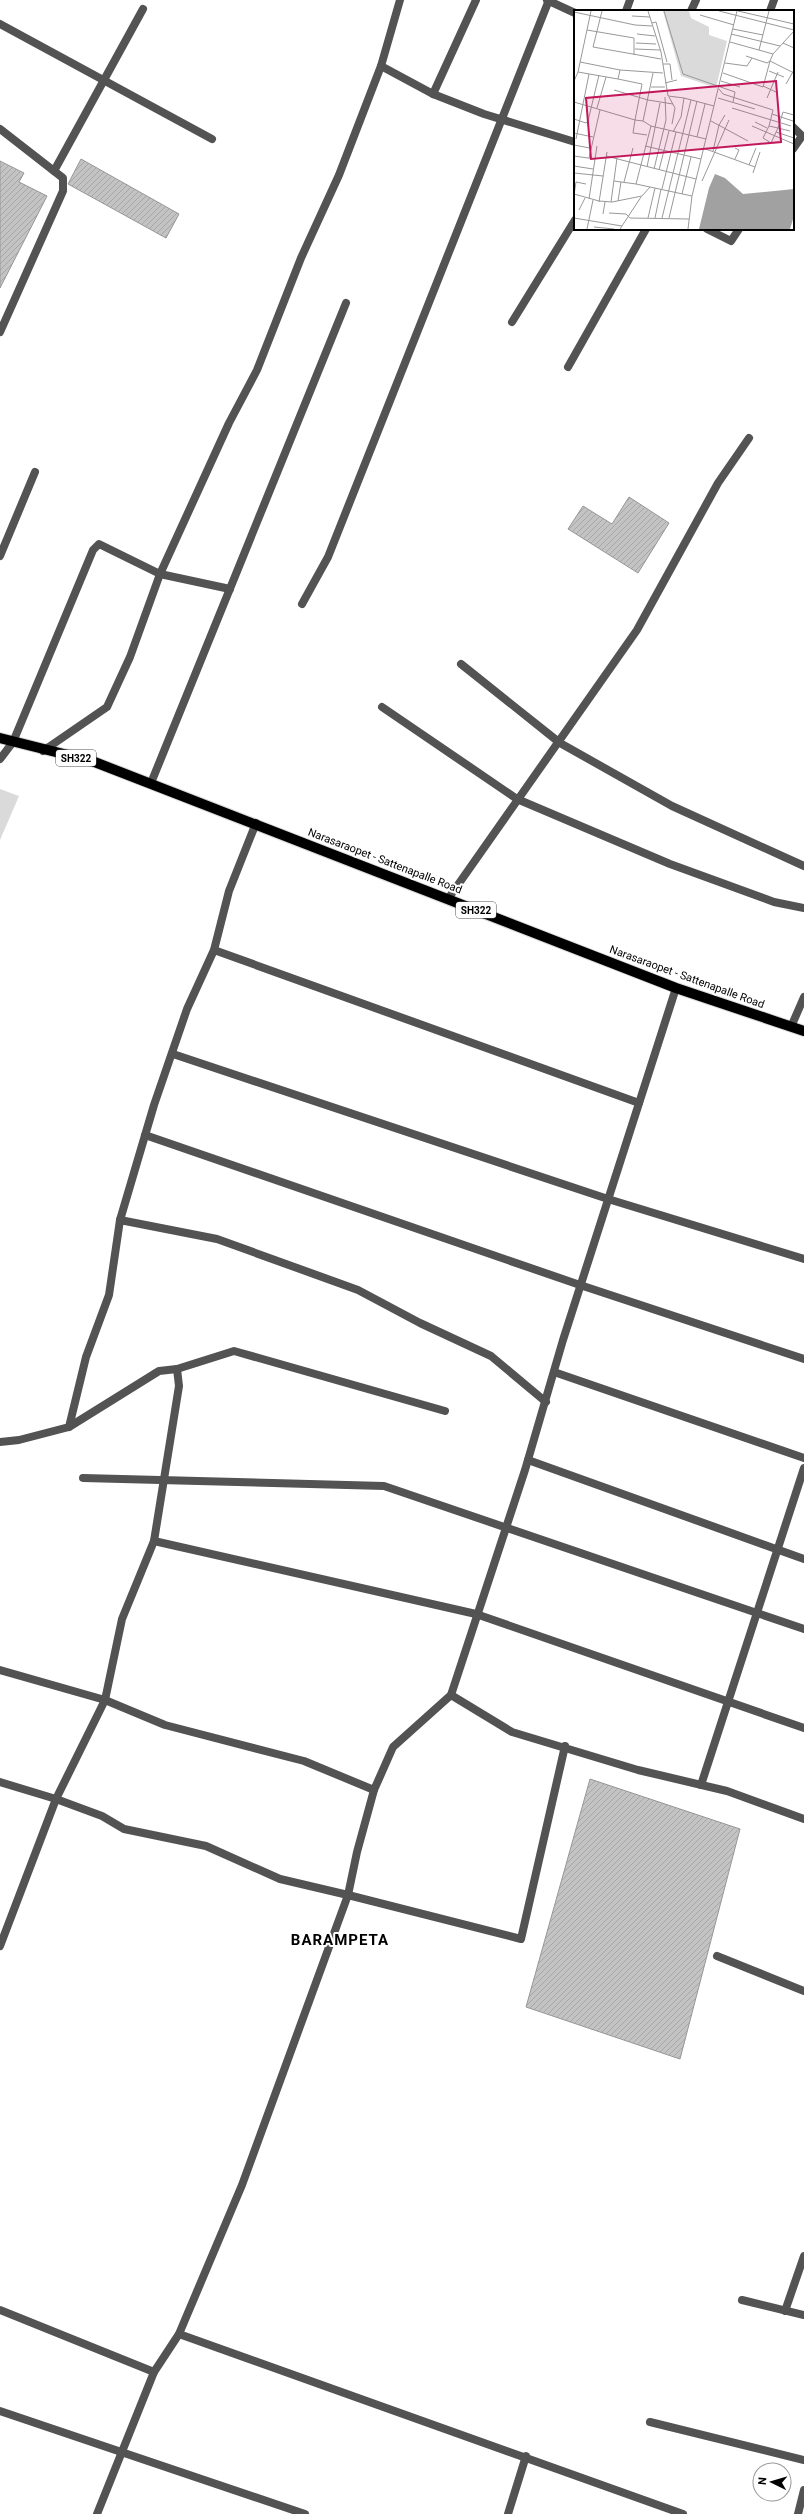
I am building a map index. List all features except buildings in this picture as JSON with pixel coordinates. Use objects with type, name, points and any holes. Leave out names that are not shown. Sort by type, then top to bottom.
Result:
[{"type":"main road","name":"Narasaraopet - Sattenapalle Road","points":[[0,738],[43,751],[92,761],[256,823],[676,988],[804,1031]]},
{"type":"street","points":[[43,751],[106,707],[130,657],[160,574],[229,423],[257,370],[302,258],[339,175],[381,66],[400,0]]},
{"type":"street","points":[[432,94],[476,0]]},
{"type":"street","points":[[302,604],[328,558],[548,0],[574,13]]},
{"type":"street","points":[[626,10],[630,0]]},
{"type":"street","points":[[691,10],[696,0]]},
{"type":"street","points":[[770,10],[774,0]]},
{"type":"street","points":[[54,171],[143,9]]},
{"type":"street","points":[[0,24],[212,139]]},
{"type":"street","points":[[381,66],[432,94],[500,119],[574,142]]},
{"type":"street","points":[[794,128],[802,136],[794,148]]},
{"type":"street","points":[[0,129],[63,178],[63,191],[0,332]]},
{"type":"street","points":[[512,322],[574,222]]},
{"type":"street","points":[[568,367],[645,230]]},
{"type":"street","points":[[709,230],[731,241],[738,230]]},
{"type":"street","points":[[151,783],[346,302]]},
{"type":"street","points":[[448,899],[517,799],[560,743],[637,630],[718,483],[749,438]]},
{"type":"street","points":[[0,556],[36,472]]},
{"type":"street","points":[[0,759],[14,742],[96,547],[99,544],[160,574],[230,589]]},
{"type":"street","points":[[461,664],[560,743],[672,806],[804,866]]},
{"type":"street","points":[[382,707],[517,799],[670,864],[774,902],[804,908]]},
{"type":"street","points":[[69,1427],[86,1357],[109,1295],[120,1220],[145,1135],[187,1009],[214,950],[229,892],[256,823]]},
{"type":"street","points":[[214,950],[639,1104]]},
{"type":"street","points":[[97,2514],[154,2372],[179,2334],[242,2185],[348,1895],[356,1852],[374,1790],[393,1747],[451,1694],[476,1614],[528,1460],[580,1285],[676,988]]},
{"type":"street","points":[[791,1027],[804,997]]},
{"type":"street","points":[[173,1054],[608,1198],[804,1259]]},
{"type":"street","points":[[145,1135],[580,1285],[804,1359]]},
{"type":"street","points":[[120,1220],[217,1239],[358,1290],[420,1323],[491,1356],[546,1402]]},
{"type":"street","points":[[0,1442],[19,1440],[69,1427],[159,1371],[177,1369],[234,1351],[445,1411]]},
{"type":"street","points":[[0,1946],[56,1798],[105,1700],[122,1619],[154,1541],[179,1386],[177,1369]]},
{"type":"street","points":[[554,1372],[804,1458]]},
{"type":"street","points":[[528,1460],[804,1559]]},
{"type":"street","points":[[701,1785],[804,1468]]},
{"type":"street","points":[[83,1478],[384,1486],[506,1526],[804,1629]]},
{"type":"street","points":[[154,1541],[476,1614],[728,1703],[804,1728]]},
{"type":"street","points":[[0,1670],[105,1700],[165,1725],[304,1761],[374,1790]]},
{"type":"street","points":[[451,1694],[512,1732],[565,1746],[638,1770],[727,1791],[804,1819]]},
{"type":"street","points":[[0,1782],[56,1798],[102,1816],[124,1829],[206,1846],[280,1879],[521,1939],[565,1746]]},
{"type":"street","points":[[717,1956],[804,1990]]},
{"type":"street","points":[[785,2310],[804,2256]]},
{"type":"street","points":[[742,2300],[804,2315]]},
{"type":"street","points":[[0,2310],[154,2372]]},
{"type":"street","points":[[179,2334],[526,2456],[660,2510],[683,2514]]},
{"type":"street","points":[[0,2411],[305,2514]]},
{"type":"street","points":[[650,2422],[804,2460]]},
{"type":"street","points":[[508,2514],[526,2456]]},
{"type":"street","points":[[798,2514],[804,2490]]},
{"type":"shaded area","points":[[0,789],[19,796],[0,840]]},
{"type":"district","name":"BARAMPETA","points":[[340,1940]]}]
